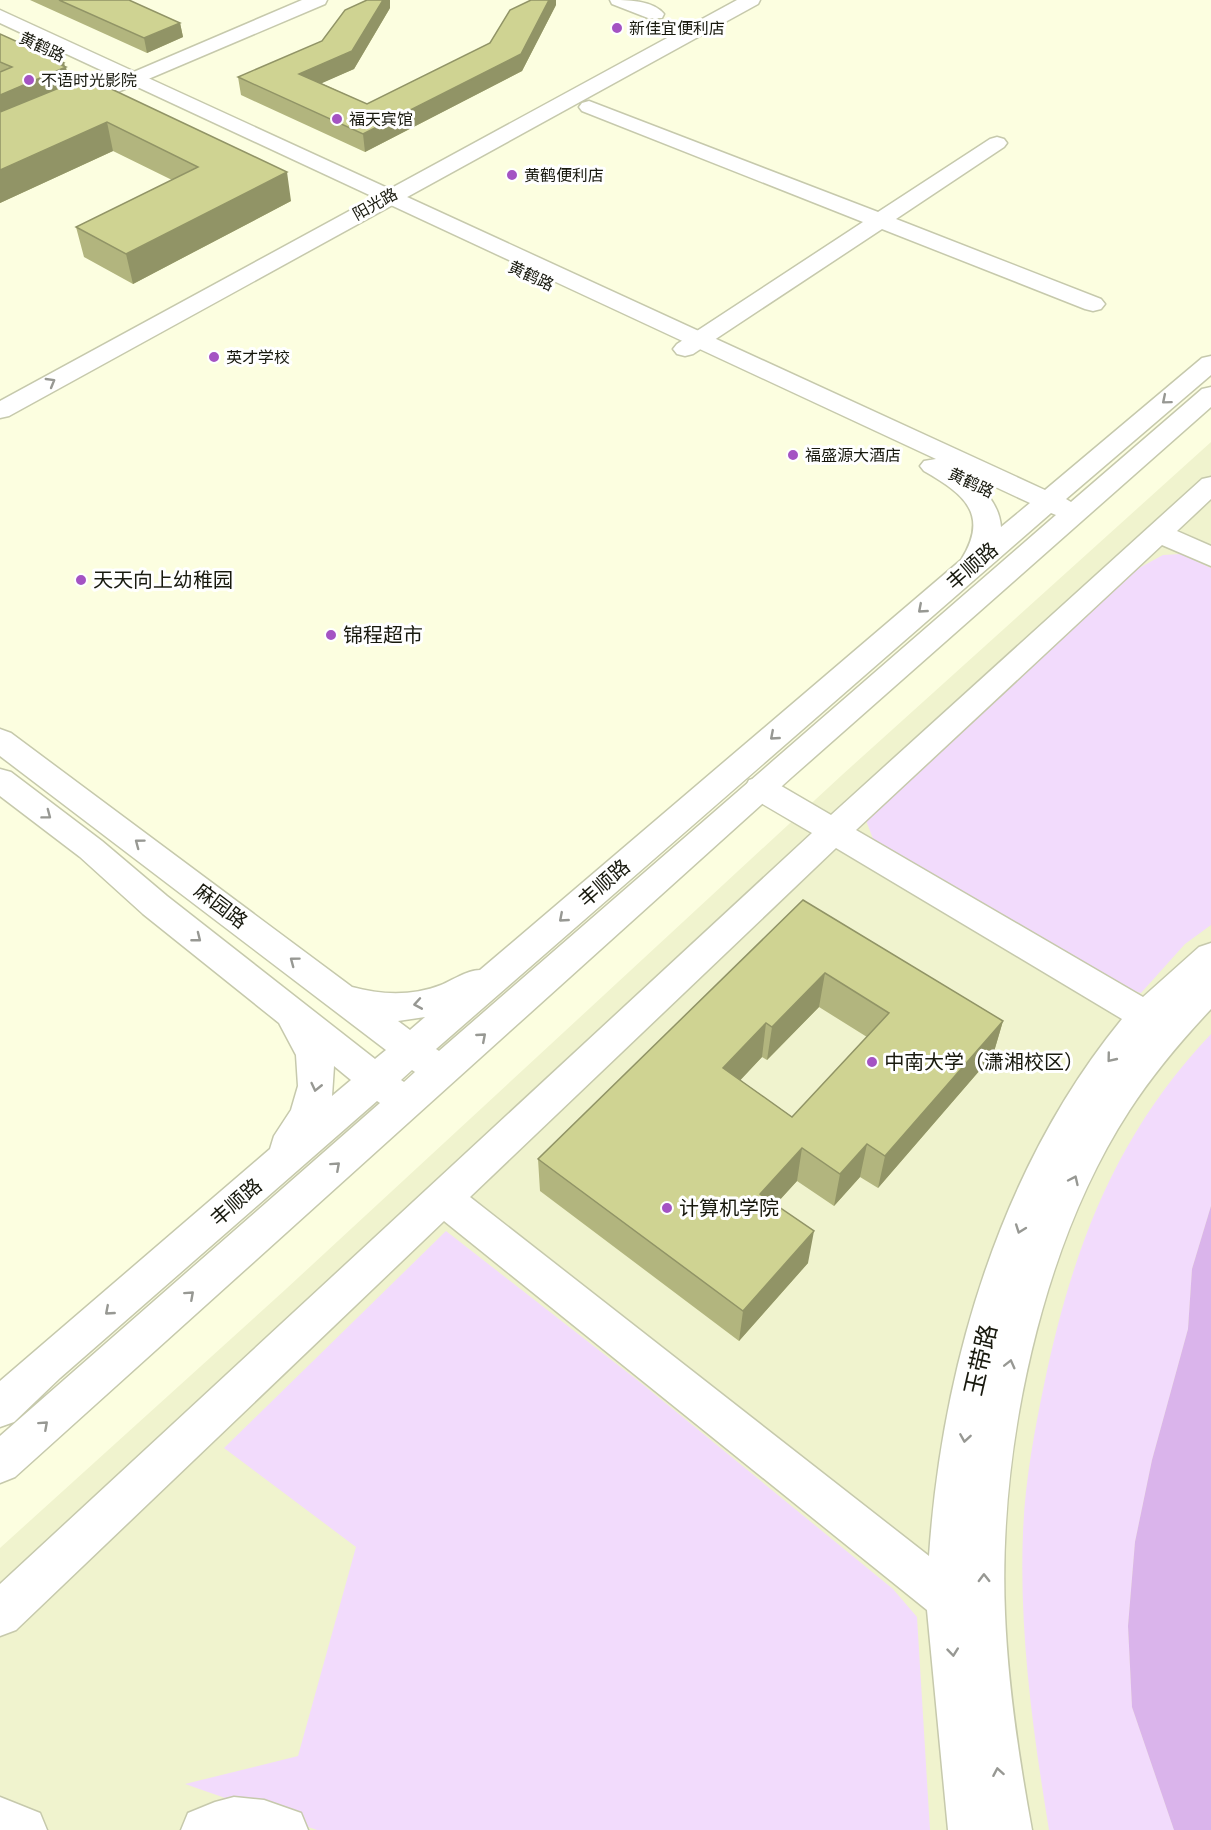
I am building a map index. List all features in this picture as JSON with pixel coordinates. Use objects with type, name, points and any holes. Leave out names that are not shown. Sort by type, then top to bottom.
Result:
[{"type":"street","points":[[0,136],[318,0]]},
{"type":"street","points":[[619,0],[655,14]]},
{"type":"street","name":"阳光路","points":[[0,411],[726,0]]},
{"type":"street","name":"阳光路","points":[[0,394],[751,0]]},
{"type":"street","points":[[0,16],[126,81]]},
{"type":"street","name":"黄鹤路","points":[[0,28],[126,81],[1055,513]]},
{"type":"street","points":[[589,106],[1093,304]]},
{"type":"street","points":[[692,345],[997,143]]},
{"type":"street","name":"丰顺路","points":[[0,1408],[46,1365],[378,1081],[967,570],[1055,513],[1115,445],[1211,363]]},
{"type":"street","points":[[0,1463],[760,788],[1055,513],[1211,394]]},
{"type":"street","points":[[934,457],[1020,474],[1041,473],[1080,465],[1115,445]]},
{"type":"street","points":[[934,457],[977,497],[986,513],[988,532],[984,547],[967,570]]},
{"type":"street","points":[[0,1614],[834,831],[1160,533],[1203,503]]},
{"type":"street","points":[[1160,533],[1211,557]]},
{"type":"street","name":"麻园路","points":[[0,740],[441,1072]]},
{"type":"street","points":[[0,780],[91,849],[155,905],[406,1104]]},
{"type":"street","points":[[760,788],[1158,1023]]},
{"type":"street","points":[[334,991],[368,1006],[396,1008],[425,1004],[462,992],[526,951]]},
{"type":"street","name":"玉带路","points":[[972,1830],[948,1599],[953,1515],[966,1431],[980,1358],[998,1291],[1025,1217],[1063,1135],[1104,1067],[1158,1023],[1211,956]]},
{"type":"street","points":[[1008,1830],[996,1760],[984,1628],[984,1541],[992,1462],[1006,1377],[1023,1307],[1047,1238],[1081,1165],[1111,1108],[1148,1055],[1158,1023],[1193,1003],[1211,987]]},
{"type":"street","points":[[265,1178],[297,1134],[310,1111],[319,1081],[316,1058],[307,1037],[276,1000]]},
{"type":"street","points":[[444,1199],[984,1628]]},
{"type":"street","points":[[205,1830],[215,1824],[243,1819],[284,1830]]},
{"type":"street","points":[[0,1821],[24,1830]]},
{"type":"shaded area","name":"中南大学（潇湘校区）","points":[[1211,442],[1211,1830],[0,1830],[0,1548],[286,1289],[842,775]]},
{"type":"shaded area","points":[[1181,554],[1211,568],[1211,925],[1185,944],[1141,993],[1106,983],[877,849],[865,818],[1139,568],[1163,555]]},
{"type":"shaded area","points":[[1211,1034],[1211,1206],[1192,1269],[1188,1329],[1152,1460],[1135,1542],[1128,1626],[1132,1707],[1174,1830],[1049,1830],[1028,1682],[1022,1569],[1030,1458],[1040,1403],[1068,1287],[1102,1197],[1123,1154],[1148,1112],[1177,1073]]},
{"type":"shaded area","points":[[1211,1206],[1211,1830],[1174,1830],[1132,1707],[1128,1626],[1135,1542],[1152,1460],[1188,1329],[1192,1269]]},
{"type":"shaded area","points":[[446,1231],[641,1383],[893,1589],[917,1617],[930,1830],[317,1830],[185,1784],[298,1756],[356,1547],[224,1448]]},
{"type":"building","points":[[59,0],[129,0],[180,23],[144,38]]},
{"type":"building","points":[[367,0],[383,0],[352,51],[299,74],[367,104],[490,43],[510,10],[531,0],[549,0],[521,54],[363,134],[238,77],[322,41],[345,10]]},
{"type":"building","points":[[0,34],[64,63],[61,65],[66,67],[0,95],[0,72],[12,67],[0,62]]},
{"type":"building","points":[[86,77],[287,172],[126,254],[76,227],[198,167],[107,122],[0,170],[0,112]]},
{"type":"building","points":[[803,900],[1003,1021],[885,1156],[867,1144],[840,1174],[802,1148],[760,1194],[814,1231],[743,1311],[538,1159]],"holes":[[[825,973],[889,1013],[792,1117],[723,1068],[766,1023],[772,1027]]]},
{"type":"place","name":"新佳宜便利店","points":[[617,28]]},
{"type":"place","name":"不语时光影院","points":[[29,80]]},
{"type":"place","name":"福天宾馆","points":[[337,119]]},
{"type":"place","name":"黄鹤便利店","points":[[512,175]]},
{"type":"place","name":"英才学校","points":[[214,357]]},
{"type":"place","name":"福盛源大酒店","points":[[793,455]]},
{"type":"place","name":"天天向上幼稚园","points":[[81,580]]},
{"type":"place","name":"锦程超市","points":[[331,635]]},
{"type":"place","name":"中南大学（潇湘校区）","points":[[872,1062]]},
{"type":"place","name":"计算机学院","points":[[667,1208]]}]
